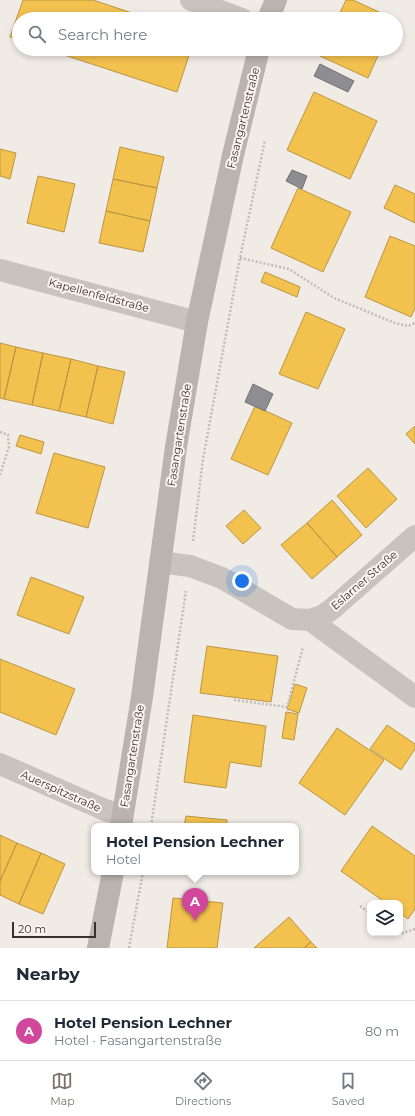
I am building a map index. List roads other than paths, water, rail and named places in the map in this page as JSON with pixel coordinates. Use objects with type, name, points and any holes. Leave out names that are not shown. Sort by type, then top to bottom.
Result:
[{"type":"street","points":[[191,0],[223,12]]},
{"type":"street","points":[[271,12],[276,0]]},
{"type":"street","name":"Fasangartenstraße","points":[[121,820],[142,697],[176,447],[197,322],[233,154],[257,56]]},
{"type":"street","name":"Kapellenfeldstraße","points":[[0,270],[197,322]]},
{"type":"street","name":"Eslarner Straße","points":[[310,620],[322,616],[332,609],[415,536]]},
{"type":"street","points":[[160,562],[190,566],[222,578],[292,619],[310,620],[415,697]]},
{"type":"street","name":"Auerspitzstraße","points":[[0,764],[105,810],[121,820]]},
{"type":"street","points":[[98,948],[112,875]]},
{"type":"place","name":"Hotel Pension Lechner","points":[[195,921]]}]
